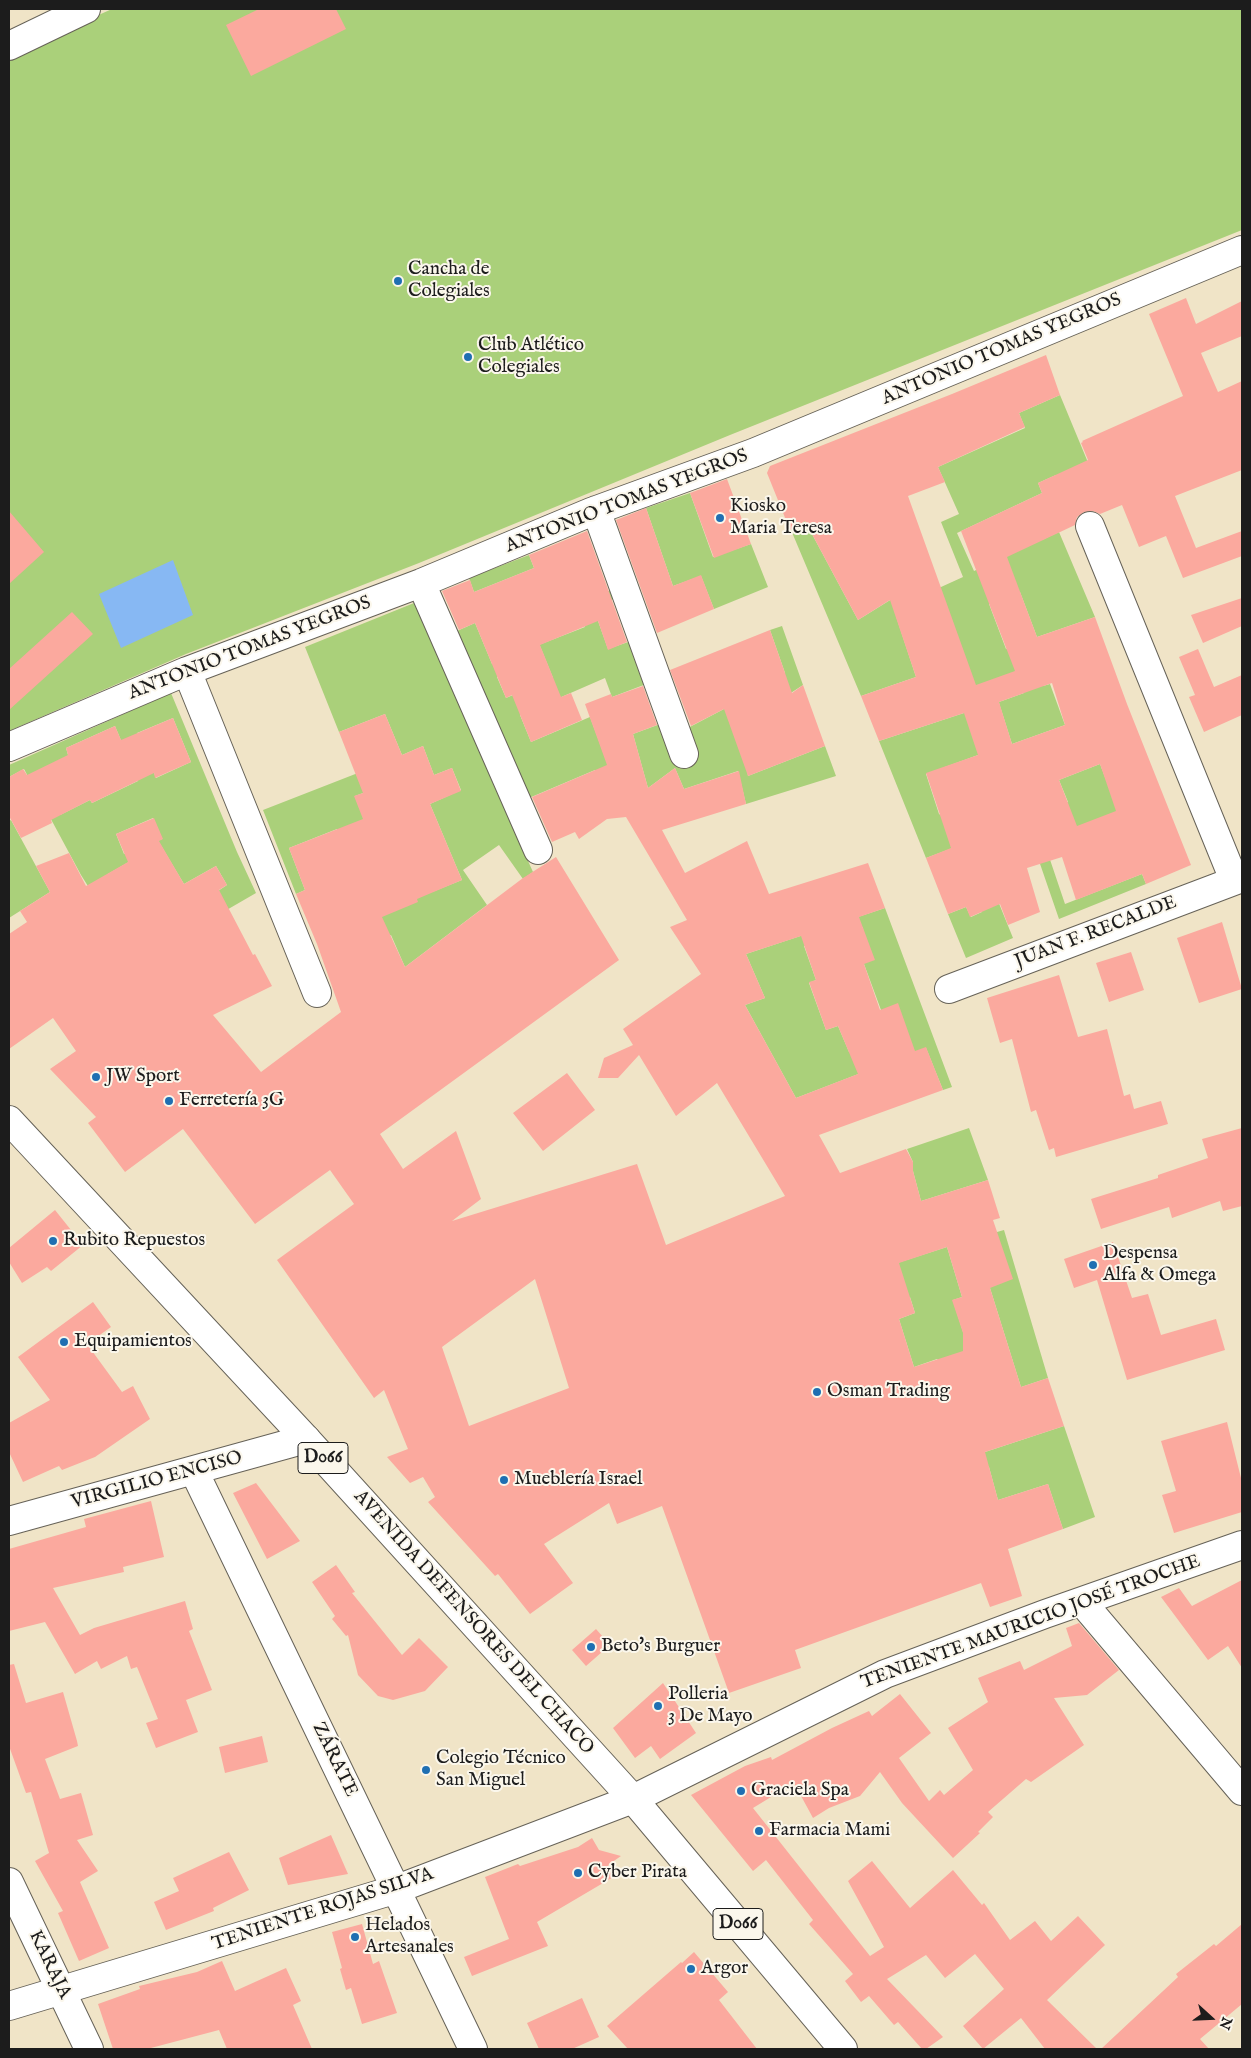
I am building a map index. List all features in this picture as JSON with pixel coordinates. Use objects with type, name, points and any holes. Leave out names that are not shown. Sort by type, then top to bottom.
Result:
[{"type":"street","points":[[9,46],[86,9]]},
{"type":"street","name":"ANTONIO TOMAS YEGROS","points":[[9,747],[187,671],[421,583],[596,510],[753,454],[1242,250]]},
{"type":"street","points":[[596,510],[684,754]]},
{"type":"street","points":[[1090,526],[1238,879]]},
{"type":"street","points":[[421,583],[538,850]]},
{"type":"street","points":[[187,671],[317,993]]},
{"type":"street","name":"JUAN F. RECALDE","points":[[949,989],[1238,879]]},
{"type":"street","name":"AVENIDA DEFENSORES DEL CHACO","points":[[9,1120],[306,1440],[633,1799],[843,2049]]},
{"type":"street","name":"VIRGILIO ENCISO","points":[[9,1521],[306,1440]]},
{"type":"street","name":"ZÁRATE","points":[[194,1471],[473,2049]]},
{"type":"street","name":"TENIENTE MAURICIO JOSÉ TROCHE","points":[[633,1799],[885,1674],[1242,1545]]},
{"type":"street","points":[[1082,1602],[1242,1791]]},
{"type":"street","name":"TENIENTE ROJAS SILVA","points":[[9,2006],[397,1889],[633,1799]]},
{"type":"street","name":"KARAJA","points":[[9,1882],[89,2049]]},
{"type":"green space","name":"Club Atlético Colegiales","points":[[112,9],[1242,9],[1242,230],[730,435],[419,563],[186,654],[9,731],[9,55]]},
{"type":"green space","points":[[1060,395],[1099,489],[1056,475],[1038,483],[1042,493],[957,533],[974,571],[1059,532],[1095,617],[1037,637],[1020,592],[989,604],[1006,649],[1027,641],[1043,686],[1050,684],[1065,725],[1012,744],[999,703],[978,755],[926,774],[939,814],[977,839],[926,858],[879,741],[964,713],[896,616],[916,677],[861,696],[791,530],[805,521],[858,620],[916,584],[941,587],[963,577],[941,522],[959,514],[938,467],[1025,428],[1019,413]],"holes":[[[1016,671],[1024,693],[999,702]]]},
{"type":"green space","points":[[690,493],[713,557],[751,544],[768,587],[714,609],[701,576],[673,586],[646,508]]},
{"type":"green space","points":[[529,555],[534,568],[474,592],[469,578]]},
{"type":"green space","points":[[616,588],[619,597],[593,607],[608,649],[634,640],[649,683],[612,697],[605,678],[520,715],[531,742],[590,717],[624,807],[613,814],[595,770],[529,798],[457,631],[475,623],[492,664],[527,650],[497,677],[506,698],[553,678],[540,646],[531,648],[585,627],[576,604]]},
{"type":"green space","points":[[419,601],[491,779],[533,872],[523,879],[499,845],[463,870],[487,905],[405,967],[391,935],[369,944],[362,925],[408,878],[432,892],[462,880],[430,804],[461,790],[452,768],[434,775],[423,746],[402,755],[385,714],[339,732],[305,647]]},
{"type":"green space","points":[[782,626],[803,685],[742,725],[748,776],[825,746],[836,776],[746,804],[738,771],[684,789],[675,768],[648,788],[633,734],[663,723],[684,730],[785,673],[770,630]]},
{"type":"green space","points":[[171,693],[256,893],[142,959],[113,926],[81,875],[24,769],[9,777],[9,765]],"holes":[[[173,718],[191,762],[156,778],[137,733]],[[115,726],[138,781],[92,803],[90,800],[60,815],[68,755],[66,748]],[[153,818],[162,839],[124,854],[116,834]],[[160,844],[184,884],[216,866],[227,885],[218,891],[108,874]]]},
{"type":"green space","points":[[1100,764],[1126,832],[1088,842],[1041,833],[1065,904],[1142,874],[1146,884],[1059,919],[1016,794],[1038,812],[1068,802],[1059,780]]},
{"type":"green space","points":[[363,771],[371,790],[355,796],[379,858],[353,870],[337,829],[289,848],[305,890],[296,894],[263,810]]},
{"type":"green space","points":[[11,820],[50,892],[9,918],[9,821]]},
{"type":"green space","points":[[996,896],[1013,938],[966,958],[948,914],[966,907],[971,917],[982,912],[979,903]]},
{"type":"green space","points":[[885,908],[952,1087],[943,1090],[926,1048],[796,1098],[745,1005],[765,998],[746,954]],"holes":[[[863,927],[864,964],[881,1010],[849,1052],[838,1026],[826,1030],[809,983],[816,980],[804,946]]]},
{"type":"green space","points":[[969,1128],[988,1180],[921,1201],[913,1171],[913,1162],[907,1149]]},
{"type":"green space","points":[[1004,1230],[1048,1378],[1021,1387],[990,1288],[997,1232]]},
{"type":"green space","points":[[947,1247],[962,1297],[953,1300],[984,1399],[937,1359],[914,1367],[899,1319],[915,1313],[910,1297],[894,1303],[894,1264]]},
{"type":"green space","points":[[1064,1426],[1095,1517],[1063,1529],[1048,1484],[998,1500],[989,1467],[973,1456]]},
{"type":"water","points":[[173,560],[193,615],[121,648],[99,594]]},
{"type":"building","points":[[259,9],[336,9],[346,29],[251,76],[226,25]]},
{"type":"building","points":[[1186,298],[1196,324],[1242,301],[1242,336],[1201,353],[1218,392],[1242,381],[1242,470],[1175,496],[1196,548],[1242,531],[1242,556],[1183,578],[1166,536],[1139,547],[1122,505],[1100,514],[1093,511],[1084,512],[1077,517],[1075,525],[1007,557],[1037,637],[1095,617],[1127,704],[1191,865],[1146,884],[1142,874],[1076,900],[1062,857],[1027,868],[1040,912],[1008,925],[1000,904],[970,917],[966,907],[948,914],[926,858],[951,848],[926,773],[978,755],[964,713],[879,741],[861,696],[916,677],[890,600],[858,620],[805,521],[790,530],[767,473],[770,466],[1046,355],[1060,395],[1019,413],[1025,427],[938,467],[945,482],[908,496],[976,685],[1015,671],[961,531],[1042,493],[1038,483],[1088,460],[1081,443],[1082,441],[1183,396],[1149,314]],"holes":[[[1052,683],[1065,725],[1012,744],[999,702]],[[1100,764],[1116,811],[1077,826],[1059,780]]]},
{"type":"building","name":"Kiosko Maria Teresa","points":[[727,479],[751,544],[714,558],[690,493]]},
{"type":"building","points":[[646,508],[673,586],[701,575],[714,609],[657,633],[616,520]]},
{"type":"building","points":[[9,511],[44,552],[9,584]]},
{"type":"building","points":[[587,531],[627,642],[608,650],[598,621],[540,645],[561,697],[571,693],[582,720],[531,742],[512,695],[506,698],[475,623],[459,630],[442,591],[470,580],[474,592],[534,568],[529,555]]},
{"type":"building","points":[[1242,598],[1242,626],[1203,643],[1191,615]]},
{"type":"building","points":[[72,612],[93,634],[9,710],[9,669]]},
{"type":"building","points":[[770,630],[792,693],[803,685],[825,746],[748,776],[724,709],[691,726],[670,670]]},
{"type":"building","points":[[1198,649],[1214,687],[1242,675],[1242,715],[1204,732],[1189,697],[1195,695],[1179,657]]},
{"type":"building","points":[[643,686],[657,725],[633,734],[648,788],[675,768],[684,789],[739,771],[746,804],[662,830],[685,873],[747,841],[769,894],[868,863],[885,908],[859,917],[875,960],[864,964],[880,1010],[898,1003],[915,1051],[926,1047],[943,1090],[819,1135],[840,1173],[906,1149],[913,1162],[913,1171],[921,1201],[988,1180],[1000,1218],[993,1220],[1013,1279],[990,1288],[1021,1387],[1048,1378],[1064,1426],[985,1452],[998,1500],[1048,1484],[1063,1529],[1008,1549],[1022,1596],[990,1607],[981,1583],[795,1650],[801,1668],[729,1693],[662,1506],[617,1524],[609,1503],[544,1544],[573,1583],[530,1614],[498,1574],[495,1576],[428,1502],[435,1497],[423,1477],[410,1483],[387,1457],[408,1449],[384,1390],[374,1398],[277,1260],[354,1204],[330,1170],[255,1224],[183,1129],[125,1172],[88,1123],[96,1117],[50,1069],[76,1051],[53,1018],[9,1049],[9,934],[27,922],[20,911],[50,892],[36,866],[69,853],[86,886],[128,862],[116,834],[154,818],[163,839],[159,841],[184,884],[216,866],[227,885],[219,890],[253,955],[255,954],[272,986],[213,1015],[261,1072],[341,1012],[317,944],[296,894],[305,890],[289,848],[363,819],[354,796],[363,793],[339,732],[385,714],[402,755],[423,746],[434,775],[452,768],[461,791],[430,804],[462,880],[417,899],[418,902],[382,917],[405,967],[523,878],[556,857],[619,960],[380,1134],[403,1169],[456,1131],[481,1199],[452,1221],[637,1164],[666,1245],[785,1196],[717,1083],[676,1116],[639,1055],[618,1078],[598,1078],[604,1058],[633,1045],[623,1029],[701,974],[670,927],[687,920],[626,817],[607,819],[579,839],[575,832],[552,842],[532,797],[607,765],[585,704],[611,694],[612,697]],"holes":[[[801,936],[816,980],[809,982],[826,1030],[838,1026],[858,1074],[796,1098],[745,1005],[765,998],[746,954]],[[947,1247],[962,1297],[952,1300],[963,1333],[963,1351],[914,1367],[899,1319],[915,1313],[899,1263]],[[535,1279],[569,1388],[469,1426],[442,1347]]]},
{"type":"building","points":[[173,718],[191,762],[155,778],[154,773],[92,803],[90,800],[51,820],[52,823],[21,838],[9,816],[9,777],[23,769],[27,775],[68,755],[66,748],[115,726],[121,740]]},
{"type":"building","points":[[1222,922],[1242,989],[1199,1003],[1177,938]]},
{"type":"building","points":[[1131,952],[1144,990],[1109,1002],[1096,963]]},
{"type":"building","points":[[1059,975],[1078,1037],[1107,1029],[1124,1096],[1130,1094],[1134,1109],[1161,1101],[1168,1124],[1056,1157],[1054,1148],[1049,1150],[1036,1110],[1031,1112],[1012,1039],[1000,1043],[987,998]]},
{"type":"building","points":[[567,1073],[595,1110],[543,1151],[513,1113]]},
{"type":"building","points":[[1242,1128],[1242,1206],[1223,1211],[1220,1201],[1172,1218],[1169,1207],[1101,1229],[1091,1199],[1158,1178],[1158,1175],[1208,1158],[1202,1139]]},
{"type":"building","name":"Rubito Repuestos","points":[[55,1210],[83,1245],[51,1271],[47,1267],[22,1283],[9,1262],[9,1248]]},
{"type":"building","points":[[1113,1242],[1132,1298],[1148,1294],[1161,1335],[1216,1319],[1225,1350],[1127,1380],[1097,1280],[1074,1288],[1064,1259]]},
{"type":"building","points":[[93,1302],[111,1327],[87,1344],[122,1392],[133,1386],[150,1419],[95,1457],[62,1470],[59,1466],[23,1482],[9,1452],[9,1423],[50,1400],[18,1357]]},
{"type":"building","points":[[1227,1422],[1242,1482],[1242,1512],[1174,1533],[1162,1495],[1176,1491],[1161,1441]]},
{"type":"building","points":[[256,1483],[300,1541],[267,1559],[233,1493]]},
{"type":"building","points":[[151,1501],[164,1557],[123,1567],[124,1572],[53,1588],[80,1635],[94,1628],[185,1601],[193,1629],[189,1631],[212,1690],[186,1700],[198,1732],[156,1748],[146,1723],[158,1719],[137,1667],[131,1669],[127,1656],[101,1669],[97,1661],[75,1674],[45,1622],[9,1631],[9,1549],[86,1527],[84,1519]]},
{"type":"building","points":[[336,1565],[355,1592],[352,1593],[402,1655],[419,1638],[448,1667],[425,1691],[393,1700],[378,1696],[358,1675],[348,1635],[346,1636],[332,1619],[335,1616],[312,1582]]},
{"type":"building","points":[[1242,1580],[1242,1668],[1228,1646],[1208,1660],[1161,1597],[1179,1588],[1192,1606]]},
{"type":"building","points":[[1079,1623],[1119,1670],[1087,1695],[1054,1698],[1084,1745],[1031,1782],[1026,1779],[988,1812],[993,1817],[978,1832],[980,1833],[953,1858],[902,1803],[880,1772],[860,1796],[829,1808],[813,1818],[794,1783],[753,1808],[870,1956],[884,1947],[848,1881],[872,1861],[910,1908],[953,1870],[982,1905],[984,1903],[1010,1940],[1035,1921],[1051,1941],[1078,1916],[1105,1945],[1047,2000],[1097,2049],[1045,2049],[1021,2018],[983,2049],[963,2026],[1004,1989],[975,1954],[945,1978],[926,1955],[887,1979],[943,2037],[926,2049],[922,2049],[898,2022],[894,2025],[869,1996],[861,2002],[845,1981],[853,1974],[809,1924],[813,1920],[766,1860],[753,1871],[691,1795],[745,1766],[771,1757],[772,1760],[832,1728],[869,1711],[872,1716],[900,1694],[931,1733],[899,1758],[929,1801],[940,1790],[944,1795],[973,1770],[948,1728],[988,1702],[978,1678],[1020,1661],[1024,1670],[1072,1646],[1066,1628]]},
{"type":"building","name":"Beto's Burguer","points":[[596,1629],[610,1645],[586,1666],[572,1650]]},
{"type":"building","points":[[14,1664],[26,1703],[63,1692],[77,1741],[78,1746],[45,1759],[60,1799],[81,1793],[93,1835],[77,1840],[98,1871],[80,1882],[109,1948],[79,1961],[58,1913],[63,1911],[35,1861],[49,1853],[31,1792],[26,1793],[9,1746],[9,1665]]},
{"type":"building","name":"Polleria 3 De Mayo","points":[[663,1683],[696,1733],[660,1759],[651,1746],[635,1758],[613,1728]]},
{"type":"building","points":[[262,1736],[268,1762],[225,1773],[219,1747]]},
{"type":"building","points":[[331,1835],[348,1874],[288,1885],[279,1858]]},
{"type":"building","points":[[592,1838],[599,1850],[621,1856],[608,1865],[615,1876],[537,1922],[548,1946],[472,1976],[464,1957],[509,1939],[485,1877],[518,1864],[520,1866],[578,1847]]},
{"type":"building","points":[[229,1852],[249,1890],[213,1908],[214,1911],[166,1930],[154,1902],[179,1891],[173,1878]]},
{"type":"building","points":[[362,1924],[373,1964],[379,1961],[397,2013],[362,2024],[351,1988],[346,1990],[332,1932]]},
{"type":"building","points":[[1242,1924],[1242,2004],[1200,2039],[1209,2049],[1101,2049],[1178,1977],[1176,1974],[1214,1944],[1216,1946]]},
{"type":"building","points":[[694,1952],[728,1992],[719,2000],[757,2049],[628,2049],[607,2026]]},
{"type":"building","points":[[222,1961],[235,1991],[286,1968],[301,2001],[293,2005],[312,2049],[227,2049],[219,2030],[147,2049],[113,2049],[98,2004],[140,1989],[139,1986],[197,1972]]},
{"type":"building","points":[[582,1998],[599,2037],[572,2049],[539,2049],[527,2023]]},
{"type":"place","name":"Cancha de Colegiales","points":[[398,281]]},
{"type":"place","name":"Club Atlético Colegiales","points":[[468,357]]},
{"type":"place","name":"Kiosko Maria Teresa","points":[[720,518]]},
{"type":"place","name":"JW Sport","points":[[96,1077]]},
{"type":"place","name":"Ferretería 3G","points":[[169,1101]]},
{"type":"place","name":"Rubito Repuestos","points":[[53,1241]]},
{"type":"place","name":"Despensa Alfa & Omega","points":[[1093,1265]]},
{"type":"place","name":"Equipamientos","points":[[64,1342]]},
{"type":"place","name":"Osman Trading","points":[[817,1392]]},
{"type":"place","name":"Mueblería Israel","points":[[504,1480]]},
{"type":"place","name":"Beto's Burguer","points":[[591,1647]]},
{"type":"place","name":"Polleria 3 De Mayo","points":[[658,1706]]},
{"type":"place","name":"Colegio Técnico San Miguel","points":[[426,1770]]},
{"type":"place","name":"Graciela Spa","points":[[741,1791]]},
{"type":"place","name":"Farmacia Mami","points":[[759,1831]]},
{"type":"place","name":"Cyber Pirata","points":[[578,1873]]},
{"type":"place","name":"Helados Artesanales","points":[[355,1937]]},
{"type":"place","name":"Argor","points":[[691,1969]]}]
